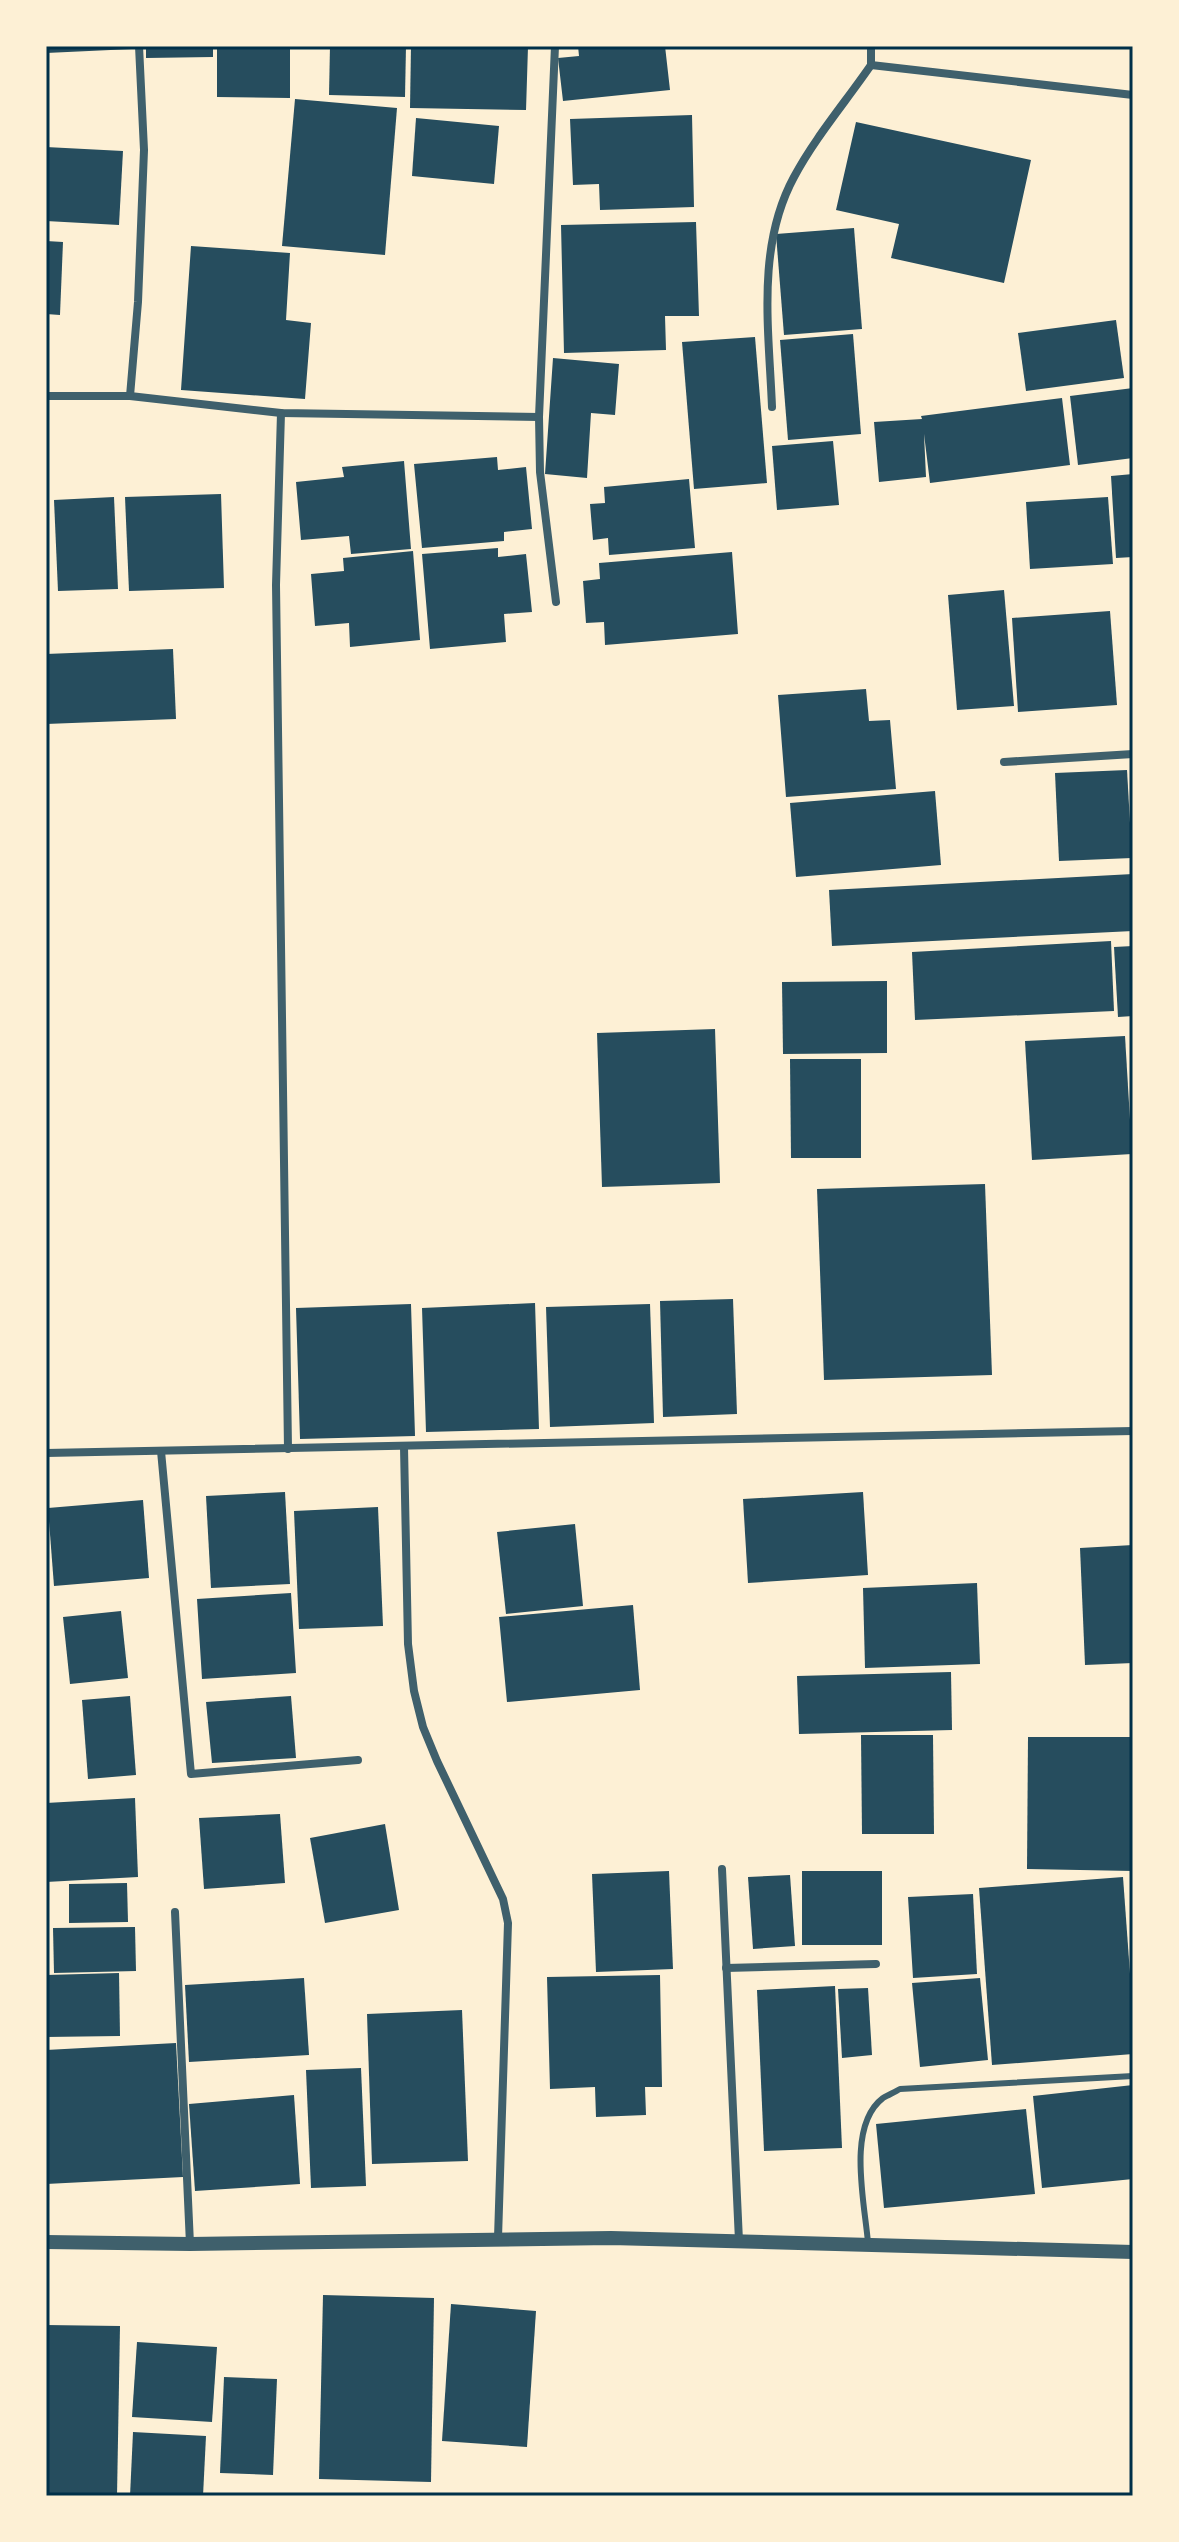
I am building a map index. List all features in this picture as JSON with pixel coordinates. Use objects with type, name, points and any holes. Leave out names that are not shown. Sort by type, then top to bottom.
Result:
[{"type":"street","points":[[130,396],[138,302],[144,150],[139,46]]},
{"type":"street","points":[[555,46],[539,417],[540,472],[556,602]]},
{"type":"street","points":[[772,407],[767,273],[777,219],[794,177],[871,65],[871,46]]},
{"type":"street","points":[[871,65],[1133,95]]},
{"type":"street","points":[[46,396],[130,396],[281,413],[539,417]]},
{"type":"street","points":[[281,413],[276,585],[288,1449]]},
{"type":"street","points":[[1004,762],[1133,754]]},
{"type":"street","points":[[46,1453],[1133,1431]]},
{"type":"street","points":[[404,1447],[408,1644],[414,1691],[432,1750],[503,1899],[508,1923],[498,2238]]},
{"type":"street","points":[[161,1451],[191,1774],[358,1760]]},
{"type":"street","points":[[722,1869],[739,2241]]},
{"type":"street","points":[[175,1912],[190,2244]]},
{"type":"street","points":[[726,1968],[876,1964]]},
{"type":"street","points":[[46,2242],[190,2244],[498,2238],[1133,2252]]},
{"type":"lane","points":[[868,2245],[859,2147],[868,2119],[881,2100],[900,2089],[1133,2076]]},
{"type":"building","points":[[46,46],[132,46],[132,49],[46,53]]},
{"type":"building","points":[[146,46],[213,46],[213,57],[146,58]]},
{"type":"building","points":[[217,46],[290,46],[290,98],[217,97]]},
{"type":"building","points":[[330,46],[406,46],[405,97],[329,95]]},
{"type":"building","points":[[411,46],[528,46],[526,110],[410,108]]},
{"type":"building","points":[[578,46],[665,46],[670,90],[563,101],[558,58],[579,56]]},
{"type":"building","points":[[295,99],[397,108],[385,255],[282,246]]},
{"type":"building","points":[[692,115],[694,207],[600,210],[599,184],[573,185],[570,119]]},
{"type":"building","points":[[416,118],[499,126],[494,184],[412,176]]},
{"type":"building","points":[[856,122],[1031,160],[1004,283],[891,258],[899,224],[836,210]]},
{"type":"building","points":[[46,147],[123,151],[119,225],[46,221]]},
{"type":"building","points":[[696,222],[699,316],[665,316],[666,350],[564,353],[561,225]]},
{"type":"building","points":[[854,228],[862,329],[784,335],[776,234]]},
{"type":"building","points":[[46,241],[63,242],[60,315],[46,314]]},
{"type":"building","points":[[191,246],[290,253],[286,320],[311,323],[305,399],[181,390]]},
{"type":"building","points":[[1116,320],[1124,378],[1026,391],[1018,333]]},
{"type":"building","points":[[853,334],[861,434],[788,440],[780,340]]},
{"type":"building","points":[[755,337],[767,483],[694,489],[682,342]]},
{"type":"building","points":[[553,358],[619,364],[615,415],[591,413],[587,478],[545,474]]},
{"type":"building","points":[[1133,388],[1133,458],[1078,465],[1070,396]]},
{"type":"building","points":[[1062,398],[1070,465],[930,483],[924,434],[926,477],[879,482],[874,422],[922,419],[921,416]]},
{"type":"building","points":[[833,441],[839,505],[777,510],[772,446]]},
{"type":"building","points":[[497,457],[498,470],[526,467],[532,529],[504,532],[504,541],[422,548],[414,464]]},
{"type":"building","points":[[404,461],[411,549],[351,554],[349,536],[301,540],[296,482],[344,477],[342,467]]},
{"type":"building","points":[[1133,474],[1133,557],[1116,558],[1111,476]]},
{"type":"building","points":[[689,479],[695,548],[609,555],[608,538],[593,540],[590,504],[605,503],[604,487]]},
{"type":"building","points":[[221,494],[224,588],[129,591],[125,497]]},
{"type":"building","points":[[114,497],[118,589],[58,591],[54,500]]},
{"type":"building","points":[[1108,497],[1113,564],[1030,569],[1026,502]]},
{"type":"building","points":[[498,548],[498,557],[526,554],[532,612],[504,614],[506,642],[430,649],[422,554]]},
{"type":"building","points":[[413,551],[420,640],[350,647],[349,623],[315,626],[311,574],[344,571],[343,558]]},
{"type":"building","points":[[732,552],[738,634],[605,645],[604,622],[586,623],[583,581],[600,579],[599,563]]},
{"type":"building","points":[[1004,590],[1014,706],[957,710],[948,595]]},
{"type":"building","points":[[1110,611],[1117,705],[1018,712],[1012,618]]},
{"type":"building","points":[[173,649],[176,719],[46,724],[46,654]]},
{"type":"building","points":[[866,689],[869,721],[890,720],[896,789],[786,797],[778,695]]},
{"type":"building","points":[[1127,770],[1132,858],[1059,861],[1055,773]]},
{"type":"building","points":[[935,791],[941,865],[796,877],[790,803]]},
{"type":"building","points":[[1133,874],[1133,931],[832,946],[829,890]]},
{"type":"building","points":[[1111,941],[1114,1011],[915,1020],[912,952]]},
{"type":"building","points":[[1133,946],[1133,1016],[1118,1017],[1114,947]]},
{"type":"building","points":[[887,981],[887,1053],[783,1054],[782,982]]},
{"type":"building","points":[[715,1029],[720,1183],[602,1187],[597,1033]]},
{"type":"building","points":[[1125,1036],[1132,1154],[1032,1160],[1025,1041]]},
{"type":"building","points":[[790,1059],[861,1059],[861,1158],[791,1158]]},
{"type":"building","points":[[985,1184],[992,1375],[824,1380],[817,1189]]},
{"type":"building","points":[[733,1299],[737,1414],[663,1417],[660,1301]]},
{"type":"building","points":[[535,1303],[539,1429],[426,1432],[422,1308]]},
{"type":"building","points":[[411,1304],[415,1436],[300,1439],[296,1308]]},
{"type":"building","points":[[650,1304],[654,1423],[550,1427],[546,1307]]},
{"type":"building","points":[[285,1492],[290,1584],[211,1588],[206,1496]]},
{"type":"building","points":[[863,1492],[868,1575],[748,1583],[743,1499]]},
{"type":"building","points":[[143,1500],[149,1578],[54,1586],[48,1508]]},
{"type":"building","points":[[378,1507],[383,1626],[299,1629],[294,1511]]},
{"type":"building","points":[[575,1524],[583,1606],[506,1614],[497,1532]]},
{"type":"building","points":[[1133,1545],[1133,1663],[1085,1665],[1080,1548]]},
{"type":"building","points":[[977,1583],[980,1664],[865,1668],[863,1588]]},
{"type":"building","points":[[291,1593],[296,1673],[202,1679],[197,1599]]},
{"type":"building","points":[[633,1605],[640,1690],[507,1702],[499,1617]]},
{"type":"building","points":[[121,1611],[128,1678],[70,1684],[63,1617]]},
{"type":"building","points":[[951,1672],[952,1730],[799,1734],[797,1676]]},
{"type":"building","points":[[130,1696],[136,1775],[88,1779],[82,1700]]},
{"type":"building","points":[[291,1696],[296,1758],[212,1763],[206,1702]]},
{"type":"building","points":[[861,1735],[933,1735],[934,1834],[862,1834]]},
{"type":"building","points":[[1028,1737],[1133,1737],[1133,1871],[1027,1869]]},
{"type":"building","points":[[135,1798],[138,1877],[46,1882],[46,1803]]},
{"type":"building","points":[[280,1814],[285,1883],[204,1889],[199,1818]]},
{"type":"building","points":[[385,1824],[399,1910],[325,1923],[310,1838]]},
{"type":"building","points":[[669,1871],[673,1969],[596,1972],[592,1874]]},
{"type":"building","points":[[802,1871],[882,1871],[882,1945],[802,1945]]},
{"type":"building","points":[[790,1875],[795,1946],[753,1949],[748,1877]]},
{"type":"building","points":[[1123,1877],[1133,2054],[992,2065],[979,1888]]},
{"type":"building","points":[[127,1883],[128,1922],[69,1923],[69,1884]]},
{"type":"building","points":[[973,1894],[977,1974],[913,1978],[908,1897]]},
{"type":"building","points":[[135,1927],[136,1971],[54,1973],[53,1928]]},
{"type":"building","points":[[119,1973],[120,2036],[46,2037],[46,1975]]},
{"type":"building","points":[[660,1975],[662,2087],[645,2087],[646,2115],[596,2117],[595,2087],[550,2089],[547,1977]]},
{"type":"building","points":[[304,1978],[309,2055],[189,2062],[185,1985]]},
{"type":"building","points":[[980,1978],[988,2060],[920,2067],[912,1983]]},
{"type":"building","points":[[835,1986],[842,2148],[764,2151],[757,1990]]},
{"type":"building","points":[[868,1988],[872,2055],[842,2058],[838,1989]]},
{"type":"building","points":[[462,2010],[468,2161],[372,2164],[367,2014]]},
{"type":"building","points":[[176,2043],[183,2177],[46,2184],[46,2050]]},
{"type":"building","points":[[361,2068],[366,2186],[311,2188],[306,2070]]},
{"type":"building","points":[[1133,2085],[1133,2179],[1042,2188],[1033,2096]]},
{"type":"building","points":[[294,2095],[300,2184],[195,2191],[189,2104]]},
{"type":"building","points":[[1026,2109],[1035,2194],[884,2208],[876,2124]]},
{"type":"building","points":[[323,2295],[434,2298],[431,2482],[319,2479]]},
{"type":"building","points":[[451,2304],[536,2311],[527,2447],[442,2441]]},
{"type":"building","points":[[46,2325],[120,2326],[117,2496],[46,2496]]},
{"type":"building","points":[[137,2342],[217,2347],[212,2422],[132,2417]]},
{"type":"building","points":[[224,2377],[277,2379],[273,2475],[220,2473]]},
{"type":"building","points":[[133,2432],[206,2436],[203,2496],[130,2496]]}]
